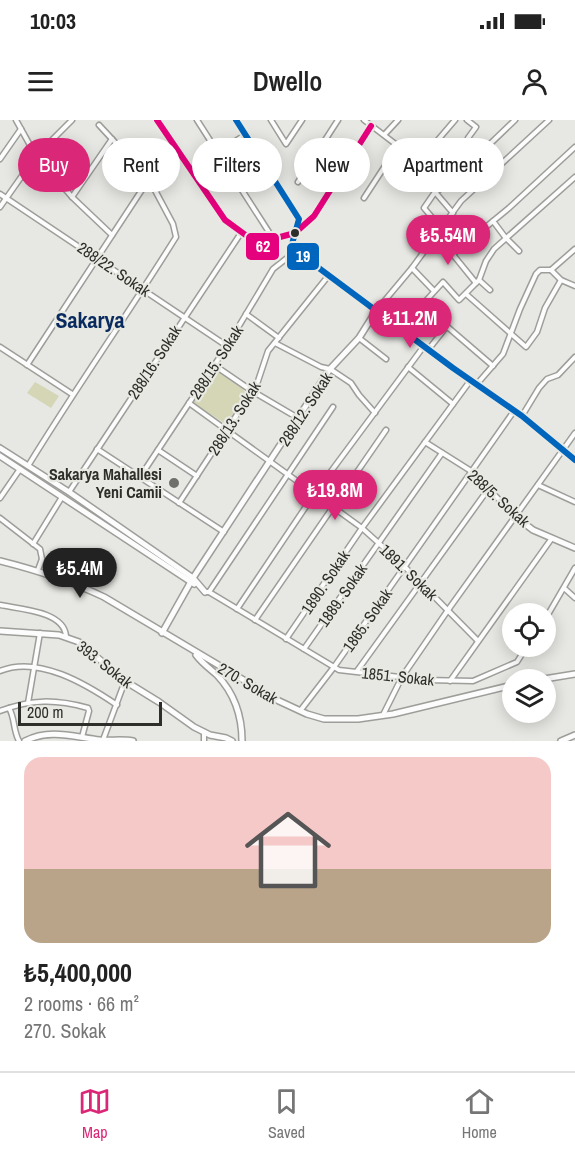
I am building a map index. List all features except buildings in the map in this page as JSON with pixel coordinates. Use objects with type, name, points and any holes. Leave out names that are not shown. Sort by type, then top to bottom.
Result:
[{"type":"street","points":[[16,120],[26,138]]},
{"type":"street","points":[[54,138],[72,120]]},
{"type":"street","points":[[157,120],[225,220],[262,247],[295,233],[314,216],[371,126]]},
{"type":"street","points":[[197,120],[208,138]]},
{"type":"street","points":[[236,120],[299,219],[292,244],[296,251],[470,381],[522,416],[575,460]]},
{"type":"street","points":[[271,120],[286,144],[302,120]]},
{"type":"street","points":[[326,138],[338,120]]},
{"type":"street","points":[[364,120],[389,138]]},
{"type":"street","points":[[385,134],[398,120]]},
{"type":"street","points":[[440,138],[455,120]]},
{"type":"street","points":[[467,120],[476,127],[468,138]]},
{"type":"street","points":[[496,138],[515,120]]},
{"type":"street","points":[[376,311],[412,268],[461,201],[549,120]]},
{"type":"street","points":[[99,125],[111,138]]},
{"type":"street","points":[[0,159],[21,129]]},
{"type":"street","points":[[240,138],[245,135]]},
{"type":"street","points":[[453,255],[575,147]]},
{"type":"street","points":[[72,197],[102,154]]},
{"type":"street","points":[[364,198],[382,170]]},
{"type":"street","points":[[493,366],[422,305],[443,282],[459,300],[478,281],[486,261],[505,237],[575,177]]},
{"type":"street","points":[[0,207],[18,180]]},
{"type":"street","points":[[68,192],[112,235]]},
{"type":"street","points":[[27,365],[140,192]]},
{"type":"street","points":[[28,466],[72,394],[176,237],[173,224],[155,192]]},
{"type":"street","points":[[243,192],[274,240]]},
{"type":"street","points":[[442,229],[424,208],[435,192],[453,213]]},
{"type":"street","name":"288/22. Sokak","points":[[0,194],[227,346]]},
{"type":"street","points":[[494,221],[519,251]]},
{"type":"street","name":"288/16. Sokak","points":[[69,492],[241,233]]},
{"type":"street","points":[[437,235],[453,255],[490,291]]},
{"type":"street","points":[[477,384],[503,354],[536,274],[540,270],[551,270],[575,249]]},
{"type":"street","name":"288/15. Sokak","points":[[140,477],[227,346],[273,269],[296,251]]},
{"type":"street","points":[[412,268],[434,291]]},
{"type":"street","points":[[551,270],[561,280],[575,286]]},
{"type":"street","name":"288/13. Sokak","points":[[179,503],[252,391],[264,366],[268,351],[329,275]]},
{"type":"street","points":[[466,294],[526,347],[537,332],[547,302],[561,280]]},
{"type":"street","name":"288/12. Sokak","points":[[162,633],[193,580],[330,369],[359,338],[376,311]]},
{"type":"street","points":[[246,314],[279,338]]},
{"type":"street","points":[[428,350],[447,326]]},
{"type":"street","points":[[359,338],[386,359]]},
{"type":"street","points":[[274,343],[321,367],[330,369],[351,383],[375,412]]},
{"type":"street","points":[[237,609],[315,493],[424,346]]},
{"type":"street","points":[[0,347],[72,394]]},
{"type":"street","points":[[522,416],[547,379],[558,375],[575,357]]},
{"type":"street","points":[[214,365],[298,418]]},
{"type":"street","points":[[408,367],[453,404]]},
{"type":"street","name":"1890. Sokak","points":[[286,639],[362,528],[470,381]]},
{"type":"street","name":"1891. Sokak","points":[[189,403],[362,528],[404,566],[478,641]]},
{"type":"street","points":[[0,448],[69,492],[207,592],[333,407]]},
{"type":"street","name":"1865. Sokak","points":[[300,711],[334,667],[514,411]]},
{"type":"street","points":[[255,620],[386,430]]},
{"type":"street","points":[[383,715],[402,677],[575,433]]},
{"type":"street","name":"288/5. Sokak","points":[[425,442],[471,471],[516,517],[533,530],[575,548]]},
{"type":"street","points":[[97,449],[224,532]]},
{"type":"street","points":[[158,450],[197,476]]},
{"type":"street","name":"1889. Sokak","points":[[304,650],[442,453]]},
{"type":"street","points":[[0,456],[193,580]]},
{"type":"street","points":[[0,498],[20,469]]},
{"type":"street","points":[[538,485],[575,502]]},
{"type":"street","points":[[357,672],[489,488]]},
{"type":"street","points":[[33,544],[62,497]]},
{"type":"street","points":[[0,519],[33,544],[42,554],[38,570]]},
{"type":"street","points":[[450,681],[552,538]]},
{"type":"street","name":"270. Sokak","points":[[0,561],[38,570],[104,597],[279,701],[300,711],[324,718],[340,720],[383,715],[502,688]]},
{"type":"street","points":[[555,603],[575,568]]},
{"type":"street","points":[[564,588],[575,598]]},
{"type":"street","name":"1851. Sokak","points":[[207,592],[339,670],[450,681],[474,681],[517,662],[520,657]]},
{"type":"street","points":[[0,605],[51,616],[64,628],[66,636]]},
{"type":"street","name":"393. Sokak","points":[[0,631],[66,636],[89,649],[125,681],[204,732],[232,741]]},
{"type":"street","points":[[28,703],[40,633]]},
{"type":"street","points":[[193,651],[237,701],[243,741]]},
{"type":"street","points":[[0,671],[16,667],[63,674],[84,683],[117,705]]},
{"type":"street","points":[[556,677],[575,674]]},
{"type":"street","points":[[103,740],[125,681]]},
{"type":"street","points":[[0,711],[28,703],[63,701],[87,708],[89,711],[82,737]]},
{"type":"street","points":[[9,708],[14,718],[16,737],[19,741]]},
{"type":"street","points":[[204,732],[204,741]]},
{"type":"street","points":[[25,741],[42,734],[133,741]]},
{"type":"street","points":[[562,741],[575,735]]},
{"type":"green space","points":[[215,370],[241,386],[246,394],[226,424],[193,403]]},
{"type":"green space","points":[[35,382],[59,396],[51,408],[27,393]]},
{"type":"transit line","name":"62","points":[[157,120],[225,220],[262,247],[280,237],[295,233],[314,216],[371,126]]},
{"type":"transit line","name":"19","points":[[236,120],[299,219],[292,244],[296,251],[453,368],[522,416],[575,460]]},
{"type":"place","name":"Sakarya Mahallesi Yeni Camii","points":[[174,483]]},
{"type":"district","name":"Sakarya","points":[[90,320]]}]
